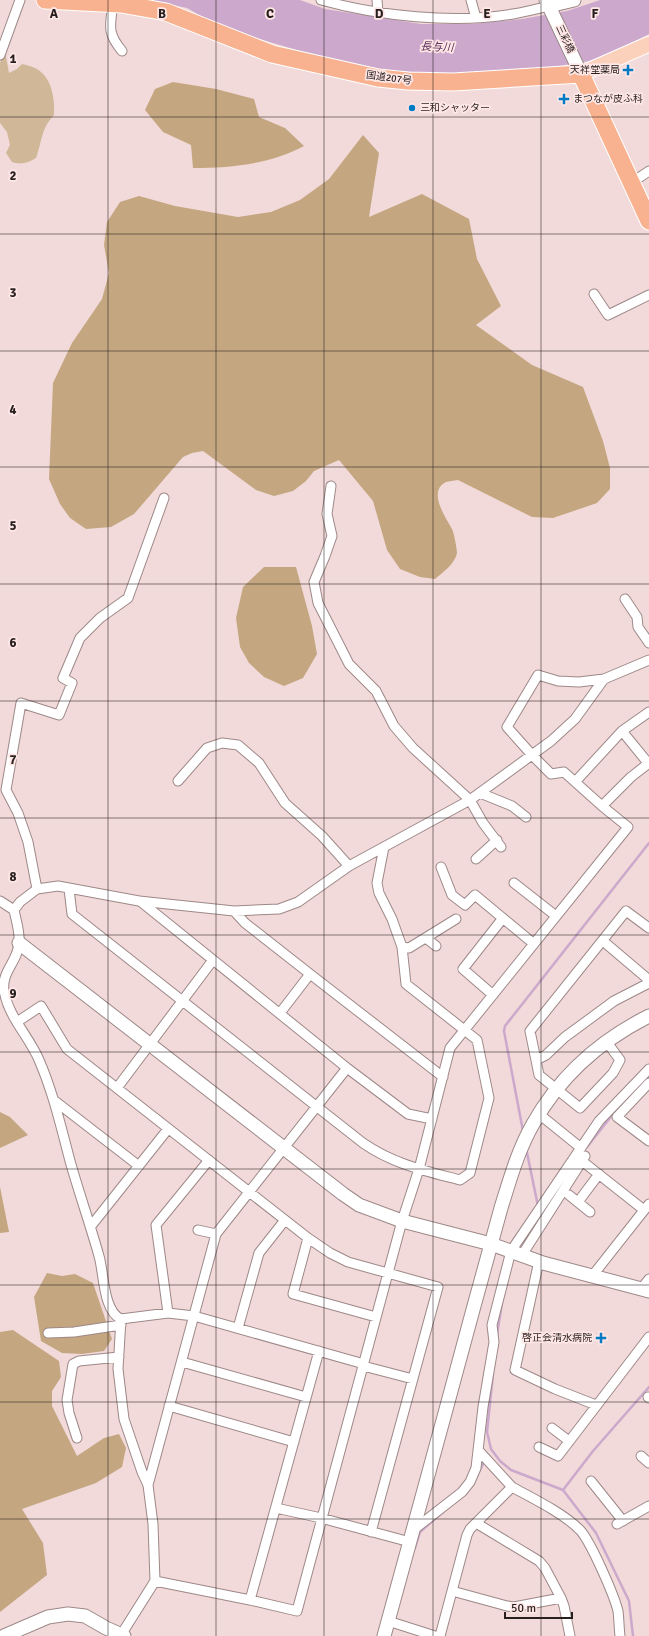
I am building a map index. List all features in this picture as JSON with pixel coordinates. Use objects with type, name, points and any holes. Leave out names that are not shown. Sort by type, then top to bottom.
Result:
[{"type":"highway","name":"国道207号","points":[[45,0],[66,0],[113,4],[166,12],[272,54],[378,78],[408,81],[453,82],[579,71]]},
{"type":"highway","points":[[579,71],[649,222]]},
{"type":"main road","points":[[579,71],[649,44]]},
{"type":"street","points":[[0,55],[20,0]]},
{"type":"street","points":[[321,0],[378,12],[432,18],[476,18],[513,14],[574,0]]},
{"type":"street","points":[[377,0],[378,12]]},
{"type":"street","points":[[471,0],[476,18]]},
{"type":"street","points":[[113,4],[111,22],[112,38],[122,51]]},
{"type":"street","name":"三彩橋","points":[[549,5],[579,71]]},
{"type":"street","points":[[631,183],[649,171]]},
{"type":"street","points":[[594,294],[608,315],[649,295]]},
{"type":"street","points":[[331,486],[327,514],[332,536],[314,582],[318,603],[349,664],[376,691],[394,726],[413,748],[470,800],[483,823],[499,843],[476,858]]},
{"type":"street","points":[[37,889],[28,842],[18,813],[6,790],[21,702],[60,715],[72,683],[62,678],[80,638],[100,618],[128,598],[164,498]]},
{"type":"street","points":[[625,599],[637,617],[638,626],[649,643]]},
{"type":"street","points":[[155,1581],[297,1611],[402,1221],[419,1169],[450,1048],[628,827],[564,772],[551,774],[507,727],[538,675],[558,681],[578,682],[604,679],[649,660]]},
{"type":"street","points":[[4,1636],[48,1617],[68,1614],[85,1616],[106,1632],[123,1635],[155,1581],[153,1524],[148,1485],[124,1419],[118,1369],[121,1322],[113,1313],[107,1299],[102,1267],[91,1226],[70,1162],[55,1101],[39,1058],[16,1022],[7,1004],[3,989],[4,978],[13,962],[19,943],[14,910],[20,902],[37,889],[58,886],[139,901],[234,911],[279,909],[298,902],[349,866],[470,800],[480,793],[551,741],[575,719],[604,679]]},
{"type":"street","points":[[575,782],[622,731],[649,712]]},
{"type":"street","points":[[602,806],[631,777],[649,763],[622,731]]},
{"type":"street","points":[[178,781],[207,748],[222,743],[238,745],[259,763],[285,803],[322,836],[349,866]]},
{"type":"street","points":[[480,793],[512,806],[526,817]]},
{"type":"street","points":[[69,889],[72,914],[363,1143],[378,1154],[419,1169],[460,1180],[470,1173],[489,1098],[477,1040],[406,984],[402,948],[392,919],[379,893],[377,883],[384,847]]},
{"type":"street","points":[[441,867],[452,895],[465,905],[475,895],[534,944]]},
{"type":"street","points":[[514,883],[556,916]]},
{"type":"street","points":[[0,901],[14,910]]},
{"type":"street","points":[[139,901],[347,1068],[408,1114],[432,1119]]},
{"type":"street","points":[[234,911],[245,923],[443,1077]]},
{"type":"street","points":[[606,1041],[620,1060],[613,1073],[580,1108],[555,1090],[539,1075],[530,1031],[603,942],[626,911],[649,928]]},
{"type":"street","points":[[493,995],[463,969],[503,918]]},
{"type":"street","points":[[402,948],[409,948],[456,919]]},
{"type":"street","points":[[426,938],[436,946]]},
{"type":"street","points":[[536,1060],[546,1055],[565,1037],[614,1001],[649,982],[603,942]]},
{"type":"street","points":[[19,943],[360,1205],[402,1221],[491,1244],[539,1261],[593,1275],[646,1286]]},
{"type":"street","points":[[117,1088],[213,960]]},
{"type":"street","points":[[280,1013],[310,974]]},
{"type":"street","points":[[16,1022],[41,1006],[67,1049],[168,1129],[249,1190],[308,1238],[330,1253],[348,1262],[438,1287],[371,1532]]},
{"type":"street","points":[[384,1636],[491,1244],[515,1164],[539,1114],[555,1090],[578,1065],[606,1041],[631,1025],[649,1016]]},
{"type":"street","points":[[148,1485],[216,1234],[249,1190],[347,1068]]},
{"type":"street","points":[[516,1253],[581,1154],[599,1121],[649,1069]]},
{"type":"street","points":[[649,1083],[618,1117],[649,1141]]},
{"type":"street","points":[[55,1101],[139,1166]]},
{"type":"street","points":[[539,1114],[581,1154],[599,1174],[647,1207],[593,1275]]},
{"type":"street","points":[[91,1226],[168,1129]]},
{"type":"street","points":[[276,1508],[321,1518],[371,1532],[411,1537],[462,1492],[470,1482],[476,1468],[483,1407],[494,1342],[492,1325],[516,1253],[539,1209],[581,1154]]},
{"type":"street","points":[[168,1313],[156,1225],[209,1160]]},
{"type":"street","points":[[578,1202],[599,1174]]},
{"type":"street","points":[[569,1195],[590,1212]]},
{"type":"street","points":[[238,1328],[259,1253],[285,1220]]},
{"type":"street","points":[[198,1230],[216,1234]]},
{"type":"street","points":[[308,1238],[293,1294],[376,1318]]},
{"type":"street","points":[[539,1261],[515,1370],[555,1389],[596,1405]]},
{"type":"street","points":[[48,1333],[74,1332],[168,1313],[194,1316],[413,1379]]},
{"type":"street","points":[[539,1447],[558,1456],[649,1337]]},
{"type":"street","points":[[250,1600],[320,1351]]},
{"type":"street","points":[[78,1438],[69,1413],[67,1400],[73,1364],[78,1360],[118,1357]]},
{"type":"street","points":[[182,1362],[306,1397]]},
{"type":"street","points":[[169,1406],[294,1442]]},
{"type":"street","points":[[552,1428],[569,1441]]},
{"type":"street","points":[[479,1451],[512,1487],[550,1509],[580,1531],[591,1548],[603,1572],[618,1611],[620,1636]]},
{"type":"street","points":[[641,1456],[649,1463]]},
{"type":"street","points":[[591,1481],[620,1522],[649,1506]]},
{"type":"street","points":[[440,1636],[467,1535],[476,1522],[512,1487]]},
{"type":"street","points":[[476,1522],[539,1561],[545,1568],[564,1606],[570,1636]]},
{"type":"street","points":[[452,1591],[514,1607],[561,1598]]},
{"type":"street","points":[[389,1621],[434,1636]]},
{"type":"shaded area","points":[[5,51],[9,73],[17,69],[22,64],[35,68],[45,76],[49,82],[53,95],[54,115],[44,130],[36,158],[24,163],[12,162],[6,153],[10,145],[7,132],[0,123],[0,63]]},
{"type":"shaded area","points":[[173,82],[216,89],[254,99],[259,117],[285,128],[304,146],[278,157],[250,164],[193,168],[191,145],[163,132],[145,110],[155,89]]},
{"type":"shaded area","points":[[363,135],[379,153],[369,217],[422,194],[469,219],[477,259],[501,306],[476,325],[532,365],[583,387],[603,441],[610,468],[610,489],[597,503],[553,518],[532,517],[458,480],[446,482],[441,486],[438,492],[438,498],[442,512],[453,531],[457,553],[454,561],[435,579],[420,577],[400,569],[387,550],[373,501],[339,460],[314,471],[306,481],[293,491],[274,496],[256,490],[203,451],[192,453],[183,457],[134,514],[111,527],[86,529],[70,518],[60,504],[49,479],[53,383],[72,343],[102,299],[109,273],[104,245],[107,222],[120,202],[139,196],[175,206],[238,217],[271,212],[300,200],[329,179]]},
{"type":"shaded area","points":[[264,567],[296,567],[312,626],[317,654],[303,678],[284,686],[264,677],[249,663],[240,647],[236,618],[243,587]]},
{"type":"shaded area","points":[[0,1112],[10,1117],[28,1135],[0,1148]]},
{"type":"shaded area","points":[[0,1187],[9,1232],[0,1233]]},
{"type":"shaded area","points":[[47,1273],[62,1276],[75,1274],[93,1283],[112,1339],[104,1351],[82,1354],[62,1353],[41,1341],[34,1297]]},
{"type":"shaded area","points":[[13,1330],[59,1361],[61,1377],[52,1391],[52,1406],[77,1456],[104,1438],[119,1434],[126,1448],[122,1467],[96,1483],[22,1509],[43,1543],[47,1575],[0,1612],[0,1332]]},
{"type":"water","name":"長与川","points":[[148,0],[300,0],[325,9],[421,24],[472,24],[522,19],[567,11],[600,0],[649,0],[649,34],[626,48],[589,61],[559,66],[466,74],[393,71],[330,60],[220,27],[187,8]]},
{"type":"waterway","points":[[523,1131],[504,1031],[505,1026],[649,843]]},
{"type":"waterway","points":[[587,1147],[617,1109]]},
{"type":"waterway","points":[[526,1148],[538,1206]]},
{"type":"waterway","points":[[522,1246],[558,1189]]},
{"type":"waterway","points":[[497,1335],[502,1303]]},
{"type":"waterway","points":[[493,1374],[487,1432],[491,1449],[500,1461],[511,1470],[563,1490],[596,1533],[629,1601],[633,1636]]},
{"type":"waterway","points":[[563,1490],[593,1451],[649,1387]]},
{"type":"waterway","points":[[479,1472],[485,1460]]},
{"type":"waterway","points":[[415,1548],[420,1532],[443,1512]]},
{"type":"place","name":"天祥堂薬局","points":[[628,70]]},
{"type":"place","name":"まつなが皮ふ科","points":[[564,99]]},
{"type":"place","name":"三和シャッター","points":[[412,108]]},
{"type":"place","name":"啓正会清水病院","points":[[601,1338]]}]
